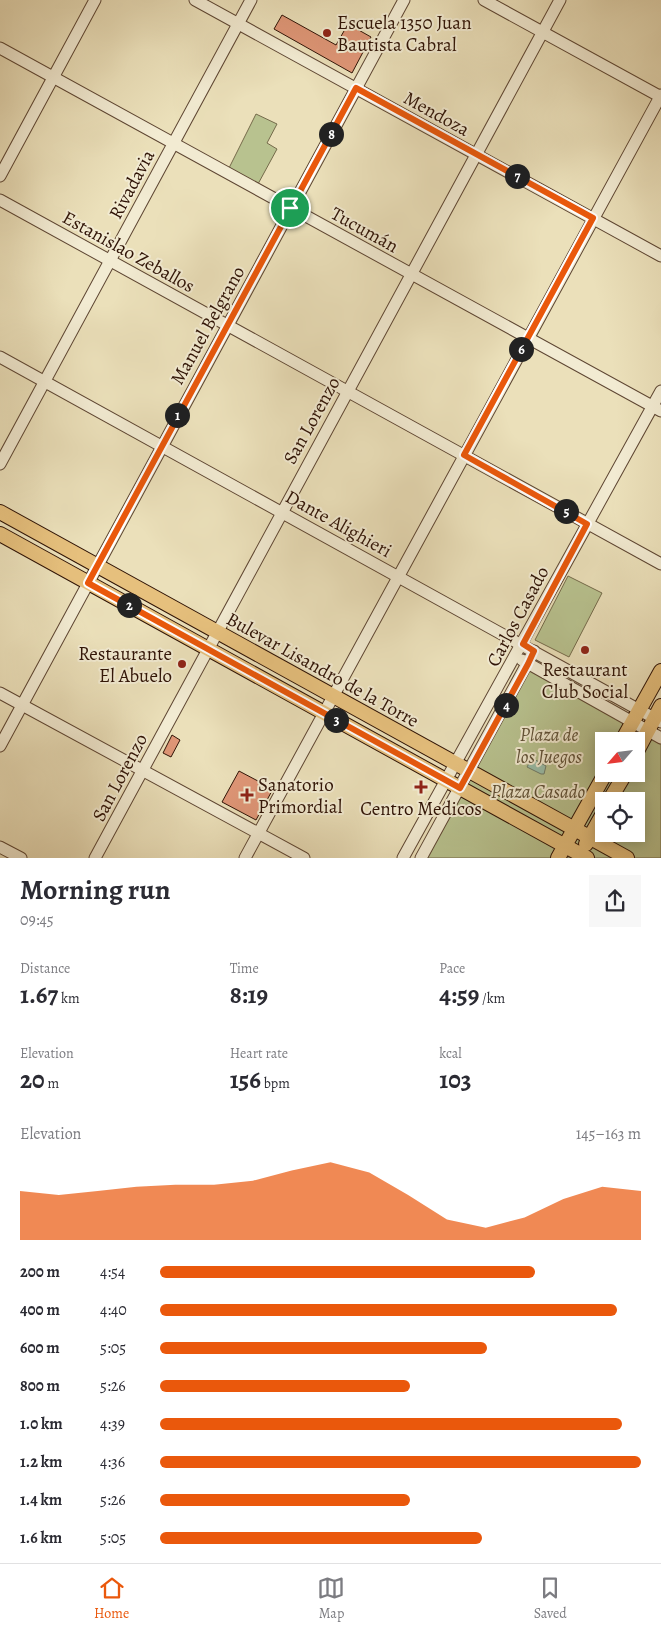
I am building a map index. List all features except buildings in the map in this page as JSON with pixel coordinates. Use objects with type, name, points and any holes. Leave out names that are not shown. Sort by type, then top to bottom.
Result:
[{"type":"main road","name":"Bulevar Lisandro de la Torre","points":[[0,512],[627,858]]},
{"type":"main road","name":"Bulevar Lisandro de la Torre","points":[[0,534],[460,788],[561,852],[582,857]]},
{"type":"main road","points":[[627,732],[661,671]]},
{"type":"main road","points":[[645,736],[659,715]]},
{"type":"main road","points":[[561,852],[600,782]]},
{"type":"main road","points":[[582,857],[595,828]]},
{"type":"street","points":[[0,176],[95,0]]},
{"type":"street","name":"Mendoza","points":[[196,0],[661,256]]},
{"type":"street","name":"Rivadavia","points":[[0,464],[251,0]]},
{"type":"street","name":"Manuel Belgrano","points":[[0,746],[404,0]]},
{"type":"street","points":[[245,858],[661,96],[484,0]]},
{"type":"street","name":"San Lorenzo","points":[[95,858],[560,0]]},
{"type":"street","name":"Tucumán","points":[[0,48],[657,409]]},
{"type":"street","name":"Estanislao Zeballos","points":[[0,200],[661,564]]},
{"type":"street","name":"Dante Alighieri","points":[[0,357],[523,644],[636,716],[648,731],[661,738]]},
{"type":"street","name":"Carlos Casado","points":[[404,858],[523,644],[587,524],[657,409],[661,391]]},
{"type":"street","name":"Carlos Casado","points":[[421,858],[534,651]]},
{"type":"street","name":"Dante Alighieri","points":[[516,656],[528,664],[636,716],[659,715]]},
{"type":"street","points":[[0,692],[304,858]]},
{"type":"street","points":[[0,847],[21,858]]},
{"type":"green space","points":[[256,114],[277,124],[267,143],[277,149],[258,184],[229,168]]},
{"type":"green space","points":[[568,576],[602,593],[569,657],[535,640]]},
{"type":"green space","name":"Plaza Casado","points":[[529,667],[645,732],[595,732],[595,782],[645,782],[645,732],[661,741],[661,858],[424,858]]},
{"type":"shaded area","points":[[532,758],[546,766],[544,774],[527,767]]},
{"type":"place","name":"Escuela 1350 Juan Bautista Cabral","points":[[327,33]]},
{"type":"place","name":"Restaurant Club Social","points":[[585,650]]},
{"type":"place","name":"Restaurante El Abuelo","points":[[182,664]]},
{"type":"place","name":"Centro Medicos","points":[[421,787]]},
{"type":"place","name":"Sanatorio Primordial","points":[[247,795]]},
{"type":"route","points":[[356,88],[593,218],[464,455],[587,524],[523,644],[534,651],[528,664],[460,788],[88,583],[290,208],[356,88]]},
{"type":"park label","name":"Plaza de los Juegos","points":[[549,745]]}]
